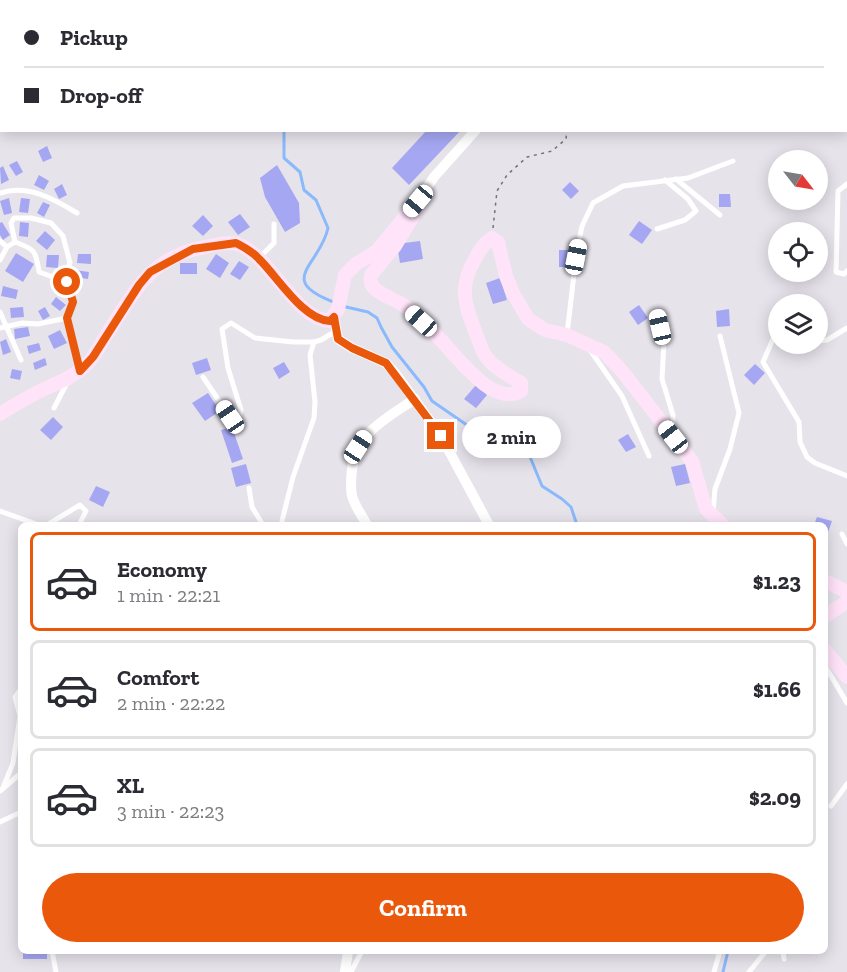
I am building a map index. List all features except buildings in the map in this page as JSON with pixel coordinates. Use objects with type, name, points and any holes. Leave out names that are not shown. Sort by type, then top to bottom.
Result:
[{"type":"street","points":[[474,132],[434,177],[418,201],[377,251],[356,264],[345,275],[337,315],[338,339],[386,363],[415,399],[441,436],[487,522]]},
{"type":"street","points":[[418,201],[418,208],[395,246],[370,275],[373,287],[405,306],[438,336],[475,378],[506,396],[521,391],[521,384],[485,356],[467,311],[464,297],[464,285],[469,269],[484,244],[492,238],[498,242],[506,276],[528,319],[544,330],[567,335],[604,352],[622,371],[692,461],[706,509],[718,521]]},
{"type":"street","points":[[0,414],[75,374],[93,357],[139,285],[150,272],[193,249],[236,243],[259,258],[305,308],[324,321],[330,321],[337,315]]},
{"type":"street","points":[[365,522],[356,506],[350,485],[353,461],[358,447],[372,428],[415,399]]},
{"type":"street","points":[[828,582],[847,592]]},
{"type":"street","points":[[828,614],[847,602]]},
{"type":"street","points":[[828,654],[847,677]]},
{"type":"street","points":[[345,972],[348,954]]},
{"type":"lane","points":[[567,335],[582,226],[593,203],[623,186],[688,178],[733,161]]},
{"type":"lane","points":[[676,179],[720,215]]},
{"type":"lane","points":[[657,229],[685,220],[696,211],[688,199],[665,180]]},
{"type":"lane","points":[[847,184],[838,191],[836,272],[844,274],[847,271]]},
{"type":"lane","points":[[0,193],[30,191],[52,198],[77,213]]},
{"type":"lane","points":[[15,242],[11,223],[14,218],[31,218],[51,223],[63,236],[70,263],[63,280]]},
{"type":"lane","points":[[259,258],[274,243],[274,224]]},
{"type":"lane","points":[[0,241],[7,247]]},
{"type":"lane","points":[[0,260],[7,247],[15,242]]},
{"type":"lane","points":[[15,242],[30,247],[36,254],[39,272],[67,282],[73,302],[67,318],[75,374],[54,408]]},
{"type":"lane","points":[[0,312],[21,360]]},
{"type":"lane","points":[[657,312],[664,341],[662,379],[673,416],[673,437]]},
{"type":"lane","points":[[203,377],[230,417],[239,417],[241,410],[228,368],[222,329],[231,323],[255,338],[314,342],[321,340],[337,315]]},
{"type":"lane","points":[[0,328],[67,318]]},
{"type":"lane","points":[[828,339],[847,328]]},
{"type":"lane","points":[[718,521],[715,489],[730,449],[739,413],[720,336]]},
{"type":"lane","points":[[282,522],[293,477],[314,418],[315,402],[310,355],[314,342]]},
{"type":"lane","points":[[585,344],[622,396],[649,456]]},
{"type":"lane","points":[[768,350],[763,362],[799,422],[800,442],[807,457],[814,463],[847,476]]},
{"type":"lane","points":[[249,488],[252,507],[261,522]]},
{"type":"lane","points":[[52,522],[80,505],[86,511],[80,522]]},
{"type":"lane","points":[[0,511],[31,522]]},
{"type":"lane","points":[[842,534],[847,544]]},
{"type":"lane","points":[[828,671],[847,704]]},
{"type":"lane","points":[[18,693],[15,697],[18,708]]},
{"type":"lane","points":[[2,790],[13,763],[18,729]]},
{"type":"lane","points":[[2,790],[18,775]]},
{"type":"lane","points":[[831,806],[847,784]]},
{"type":"lane","points":[[0,822],[18,813]]},
{"type":"lane","points":[[53,954],[56,972]]},
{"type":"lane","points":[[351,972],[360,954]]},
{"type":"lane","points":[[714,972],[719,954]]},
{"type":"lane","points":[[749,972],[764,954]]},
{"type":"lane","points":[[783,954],[784,959]]},
{"type":"path","points":[[492,238],[497,191],[507,175],[527,157],[552,151],[566,139],[567,132]]},
{"type":"waterway","points":[[284,132],[284,158],[300,172],[304,190],[316,200],[328,228],[324,241],[306,271],[304,279],[307,287],[336,303]]},
{"type":"waterway","points":[[342,306],[368,312],[377,318],[392,347],[424,387],[432,401],[477,432],[488,432],[528,452],[542,486],[571,507],[576,522]]},
{"type":"waterway","points":[[723,972],[727,954]]},
{"type":"route","points":[[67,282],[73,302],[67,318],[80,371],[89,363],[139,285],[150,272],[193,249],[236,243],[259,258],[271,274],[317,318],[330,321],[334,317],[338,339],[386,363],[441,436]]}]
